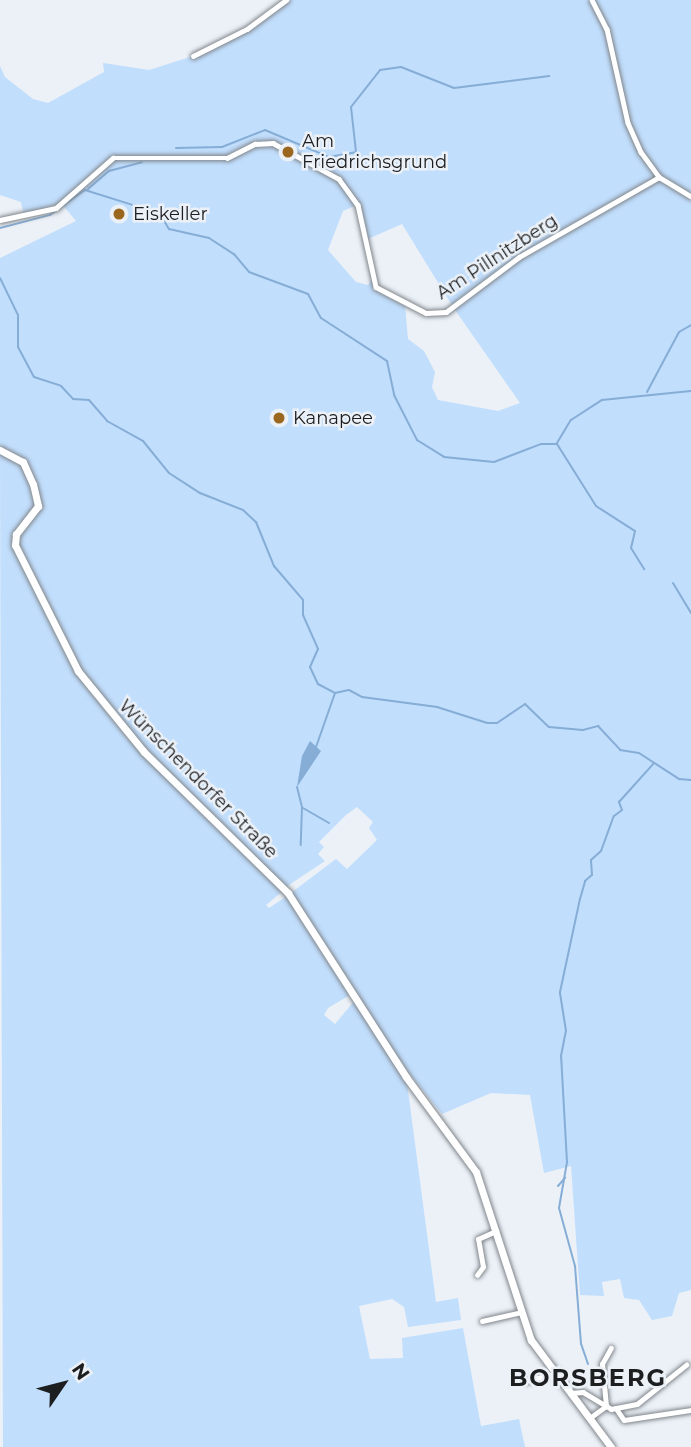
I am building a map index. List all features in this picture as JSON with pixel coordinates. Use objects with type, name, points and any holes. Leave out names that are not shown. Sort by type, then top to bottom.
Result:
[{"type":"street","points":[[193,56],[247,29],[286,0]]},
{"type":"street","points":[[592,0],[607,29],[628,123],[659,177],[691,196]]},
{"type":"street","name":"Am Pillnitzberg","points":[[0,220],[53,209],[74,194],[113,158],[226,158],[256,144],[273,143],[339,180],[358,205],[376,287],[426,313],[446,312],[519,257],[659,177]]},
{"type":"street","name":"Wünschendorfer Straße","points":[[0,450],[23,462],[33,484],[38,506],[16,534],[15,545],[78,671],[137,745],[288,893],[393,1057],[476,1172],[498,1230]]},
{"type":"street","points":[[477,1275],[483,1267],[478,1239],[498,1230],[531,1340],[553,1374],[591,1417],[611,1447]]},
{"type":"street","points":[[482,1321],[523,1312]]},
{"type":"street","points":[[606,1406],[603,1364],[611,1348]]},
{"type":"street","points":[[570,1393],[583,1392],[606,1406],[616,1408],[637,1404],[686,1365]]},
{"type":"street","points":[[525,1381],[553,1374]]},
{"type":"street","points":[[533,1379],[534,1386]]},
{"type":"street","points":[[591,1417],[606,1406]]},
{"type":"street","points":[[616,1408],[624,1420],[691,1410]]},
{"type":"shaded area","points":[[286,0],[691,0],[691,1290],[679,1293],[672,1316],[652,1320],[639,1300],[624,1298],[620,1279],[602,1282],[604,1296],[580,1295],[571,1166],[544,1173],[530,1095],[491,1093],[442,1114],[395,1056],[291,893],[336,859],[347,869],[377,840],[369,828],[373,822],[357,807],[346,815],[319,842],[324,847],[318,854],[325,861],[286,887],[132,736],[81,672],[19,549],[21,533],[40,508],[23,459],[0,447],[0,258],[76,221],[61,203],[24,215],[21,202],[0,195],[0,66],[5,77],[33,99],[48,103],[104,72],[103,63],[149,70],[223,43]],"holes":[[[357,205],[368,239],[402,224],[453,307],[520,403],[498,411],[438,400],[432,387],[435,372],[424,351],[408,339],[405,306],[382,294],[372,279],[368,285],[356,282],[328,250],[343,211]]]},
{"type":"shaded area","points":[[0,453],[23,467],[35,500],[35,506],[13,538],[76,674],[127,738],[283,891],[266,905],[269,908],[287,896],[350,995],[328,1008],[324,1015],[335,1024],[356,999],[407,1083],[436,1302],[458,1298],[461,1320],[408,1327],[404,1307],[392,1299],[359,1306],[370,1359],[403,1358],[402,1338],[463,1328],[481,1426],[519,1419],[525,1447],[3,1447]]},
{"type":"shaded area","points":[[310,741],[321,751],[297,787],[302,756]]},
{"type":"waterway","points":[[176,148],[222,147],[265,130],[329,157],[356,152],[351,107],[380,70],[401,67],[454,88],[549,76]]},
{"type":"waterway","points":[[88,189],[109,171],[142,162]]},
{"type":"waterway","points":[[0,228],[50,215],[85,190],[136,206]]},
{"type":"waterway","points":[[147,208],[159,212],[169,229],[209,238],[234,254],[249,272],[308,294],[321,318],[387,361],[394,395],[417,440],[444,457],[494,462],[541,444],[557,444],[596,506],[635,531],[631,548],[644,569]]},
{"type":"waterway","points":[[0,278],[18,315],[18,347],[34,377],[61,386],[73,399],[89,400],[107,421],[143,441],[169,473],[200,493],[243,510],[256,522],[274,566],[303,600],[303,615],[318,649],[310,667],[318,684],[335,693],[349,690],[362,697],[437,707],[487,723],[497,723],[525,704],[549,727],[583,730],[598,726],[620,750],[639,753],[679,779],[691,780]]},
{"type":"waterway","points":[[647,392],[679,332],[691,325]]},
{"type":"waterway","points":[[557,443],[571,420],[602,400],[691,391]]},
{"type":"waterway","points":[[673,583],[691,613]]},
{"type":"waterway","points":[[316,747],[335,693]]},
{"type":"waterway","points":[[588,1364],[581,1344],[575,1266],[559,1208],[567,1162],[561,1056],[566,1031],[560,992],[580,899],[585,881],[592,875],[591,860],[601,851],[614,816],[622,810],[619,802],[654,763]]},
{"type":"waterway","points":[[297,787],[302,807],[301,845]]},
{"type":"waterway","points":[[303,808],[329,823]]},
{"type":"waterway","points":[[558,1186],[565,1178]]},
{"type":"place","name":"Am Friedrichsgrund","points":[[288,152]]},
{"type":"place","name":"Eiskeller","points":[[119,214]]},
{"type":"place","name":"Kanapee","points":[[279,418]]},
{"type":"district","name":"BORSBERG","points":[[588,1378]]}]
